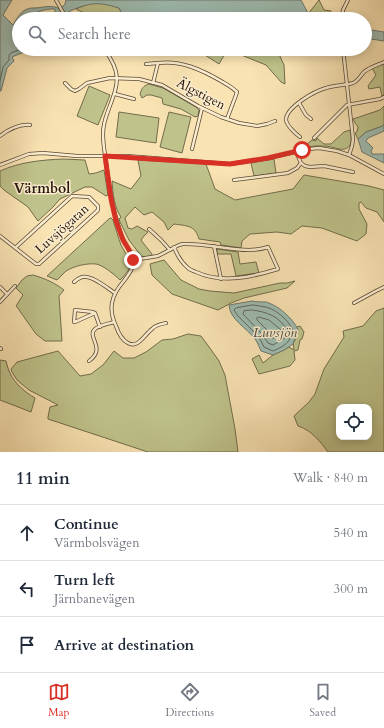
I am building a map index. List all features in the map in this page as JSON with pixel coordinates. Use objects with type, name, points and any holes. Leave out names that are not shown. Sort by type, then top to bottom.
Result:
[{"type":"street","points":[[56,0],[62,12]]},
{"type":"street","points":[[343,12],[348,0]]},
{"type":"street","points":[[109,56],[114,62],[116,70],[117,88],[104,124],[103,134],[105,156],[114,213],[121,235],[131,253],[133,260],[131,270],[115,293],[111,308],[118,332],[123,340],[131,345],[140,342],[152,328],[158,325],[166,324]]},
{"type":"street","points":[[344,56],[353,139],[349,155]]},
{"type":"street","points":[[146,64],[168,62],[183,64],[213,76],[236,90],[236,95],[227,119]]},
{"type":"street","points":[[300,137],[287,124],[286,119],[288,114],[299,103],[308,96],[326,88],[355,82],[367,70],[384,62]]},
{"type":"street","points":[[153,83],[158,63]]},
{"type":"street","name":"Älgstigen","points":[[65,83],[71,89],[75,90],[90,82],[110,78],[139,79],[165,87],[202,108],[227,119],[253,126],[275,121]]},
{"type":"street","points":[[115,94],[134,99]]},
{"type":"street","points":[[314,138],[349,104],[384,97]]},
{"type":"street","points":[[299,103],[306,115],[311,119]]},
{"type":"street","points":[[192,150],[202,108]]},
{"type":"street","points":[[0,136],[12,129],[30,125]]},
{"type":"street","points":[[0,165],[36,153],[230,164],[309,149],[325,148],[349,155],[384,174]]},
{"type":"street","points":[[296,152],[301,163],[308,167],[324,166],[353,172]]},
{"type":"street","points":[[234,180],[288,173],[297,168],[301,163]]},
{"type":"street","name":"Luvsjögatan","points":[[72,196],[89,197],[97,204],[98,210],[42,262],[37,264],[15,248],[72,196]]},
{"type":"street","points":[[149,229],[166,244],[170,250]]},
{"type":"street","points":[[0,236],[15,248]]},
{"type":"street","points":[[133,260],[158,256],[179,245],[185,244],[248,250],[268,247],[278,269],[250,276],[221,279],[205,276],[188,269],[174,248]]},
{"type":"street","points":[[214,246],[221,279]]},
{"type":"street","points":[[74,282],[80,278],[86,277],[115,293]]},
{"type":"street","points":[[0,302],[15,286]]},
{"type":"street","points":[[0,287],[7,294]]},
{"type":"street","points":[[354,303],[384,287]]},
{"type":"street","points":[[74,310],[95,313],[75,322],[74,322],[74,310]]},
{"type":"street","points":[[95,313],[100,327]]},
{"type":"street","points":[[89,361],[97,351],[93,333],[95,329],[114,322]]},
{"type":"green space","points":[[319,0],[324,10],[331,11],[331,12],[310,12]]},
{"type":"green space","points":[[90,3],[107,4],[119,8],[121,12],[82,12],[76,9]]},
{"type":"green space","points":[[206,56],[224,56],[219,64]]},
{"type":"green space","points":[[244,56],[280,56],[284,65],[285,84],[281,82],[266,65]]},
{"type":"green space","points":[[384,64],[384,95],[382,96],[380,87],[369,89],[368,86],[376,75],[372,68]]},
{"type":"green space","points":[[149,84],[163,88],[196,107],[199,110],[198,116],[195,117],[181,109],[163,104],[162,98],[147,95],[142,98],[140,94],[141,90],[144,86]]},
{"type":"green space","points":[[89,86],[110,95],[98,125],[77,116]]},
{"type":"green space","points":[[384,106],[384,125],[366,132],[358,139],[355,133],[357,132],[358,127],[353,119],[380,110]]},
{"type":"green space","points":[[119,112],[159,118],[156,143],[116,137]]},
{"type":"green space","points":[[169,112],[191,117],[182,153],[160,147]]},
{"type":"green space","points":[[350,130],[351,142],[349,147],[345,149],[328,146],[302,148],[312,140],[316,141],[317,138],[324,144],[331,144],[344,132]]},
{"type":"green space","points":[[63,159],[85,160],[89,174],[104,170],[108,195],[106,196],[92,187],[85,187],[60,199],[38,221],[28,207],[0,186],[0,171],[15,165]]},
{"type":"green space","points":[[274,159],[276,173],[254,176],[251,163]]},
{"type":"green space","points":[[138,160],[206,164],[215,189],[235,200],[293,189],[304,175],[369,186],[384,190],[384,222],[377,212],[366,208],[361,202],[359,203],[359,209],[367,224],[366,234],[357,241],[322,228],[302,226],[291,234],[277,232],[250,234],[242,241],[241,248],[221,245],[220,242],[199,239],[195,231],[187,226],[174,224],[168,230],[164,222],[152,212],[144,215],[135,207],[125,218],[128,228],[132,229],[137,226],[148,232],[141,240],[152,256],[142,257],[129,240],[120,222],[119,219],[121,217],[115,205],[112,181],[131,189],[141,176]]},
{"type":"green space","points":[[110,218],[113,220],[121,245],[130,263],[128,270],[120,280],[105,268],[96,264],[85,264],[73,268],[66,271],[57,280],[47,276]]},
{"type":"green space","points":[[217,249],[238,252],[240,264],[256,262],[259,273],[236,276],[231,254],[217,254]]},
{"type":"green space","points":[[164,260],[181,280],[199,289],[210,291],[234,293],[295,281],[287,288],[244,298],[218,310],[172,294],[152,275],[150,264]]},
{"type":"green space","points":[[33,275],[49,281],[64,290],[59,296],[62,341],[45,341],[36,334],[16,306],[23,295],[16,288],[27,276]]},
{"type":"green space","points":[[384,308],[384,452],[328,452],[311,433],[298,426],[294,416],[315,394],[324,369],[344,337],[343,331],[363,326],[376,311]]},
{"type":"green space","points":[[300,326],[304,332],[302,339],[300,340],[298,350],[294,351],[295,360],[290,366],[259,374],[252,359],[259,355],[263,363],[273,355],[289,347],[294,350],[294,332],[297,327]]},
{"type":"green space","points":[[188,334],[201,336],[219,361],[225,375],[238,452],[148,452],[48,419],[50,407],[58,405],[29,390],[17,380],[11,369],[17,362],[58,351],[80,376],[91,374],[103,365],[114,351],[123,358],[134,358],[146,352],[162,340],[173,339]]},
{"type":"green space","points":[[0,360],[6,361],[9,372],[17,384],[24,391],[35,398],[31,412],[0,400]]},
{"type":"water","points":[[0,0],[12,0],[3,15],[12,24],[12,56],[14,56],[12,57],[14,61],[7,68],[1,91]]},
{"type":"water","points":[[66,0],[301,0],[307,12],[121,12],[119,8],[101,4],[85,5],[69,12],[55,12],[55,9],[47,9],[39,12],[23,12],[31,8],[50,6],[60,9],[65,4]]},
{"type":"water","points":[[372,30],[384,32],[384,41],[372,39]]},
{"type":"water","points":[[384,125],[384,131],[368,138],[366,141],[373,148],[371,151],[372,154],[384,154],[384,163],[362,152],[358,139],[366,132]]},
{"type":"water","name":"Luvsjön","points":[[252,301],[271,304],[280,309],[292,320],[298,329],[293,344],[273,355],[261,351],[252,335],[239,324],[232,315],[229,305]]},
{"type":"district","name":"Värmbol","points":[[42,188]]},
{"type":"route","points":[[133,260],[116,221],[111,199],[105,156],[127,156],[230,164],[268,158],[302,150]]}]
